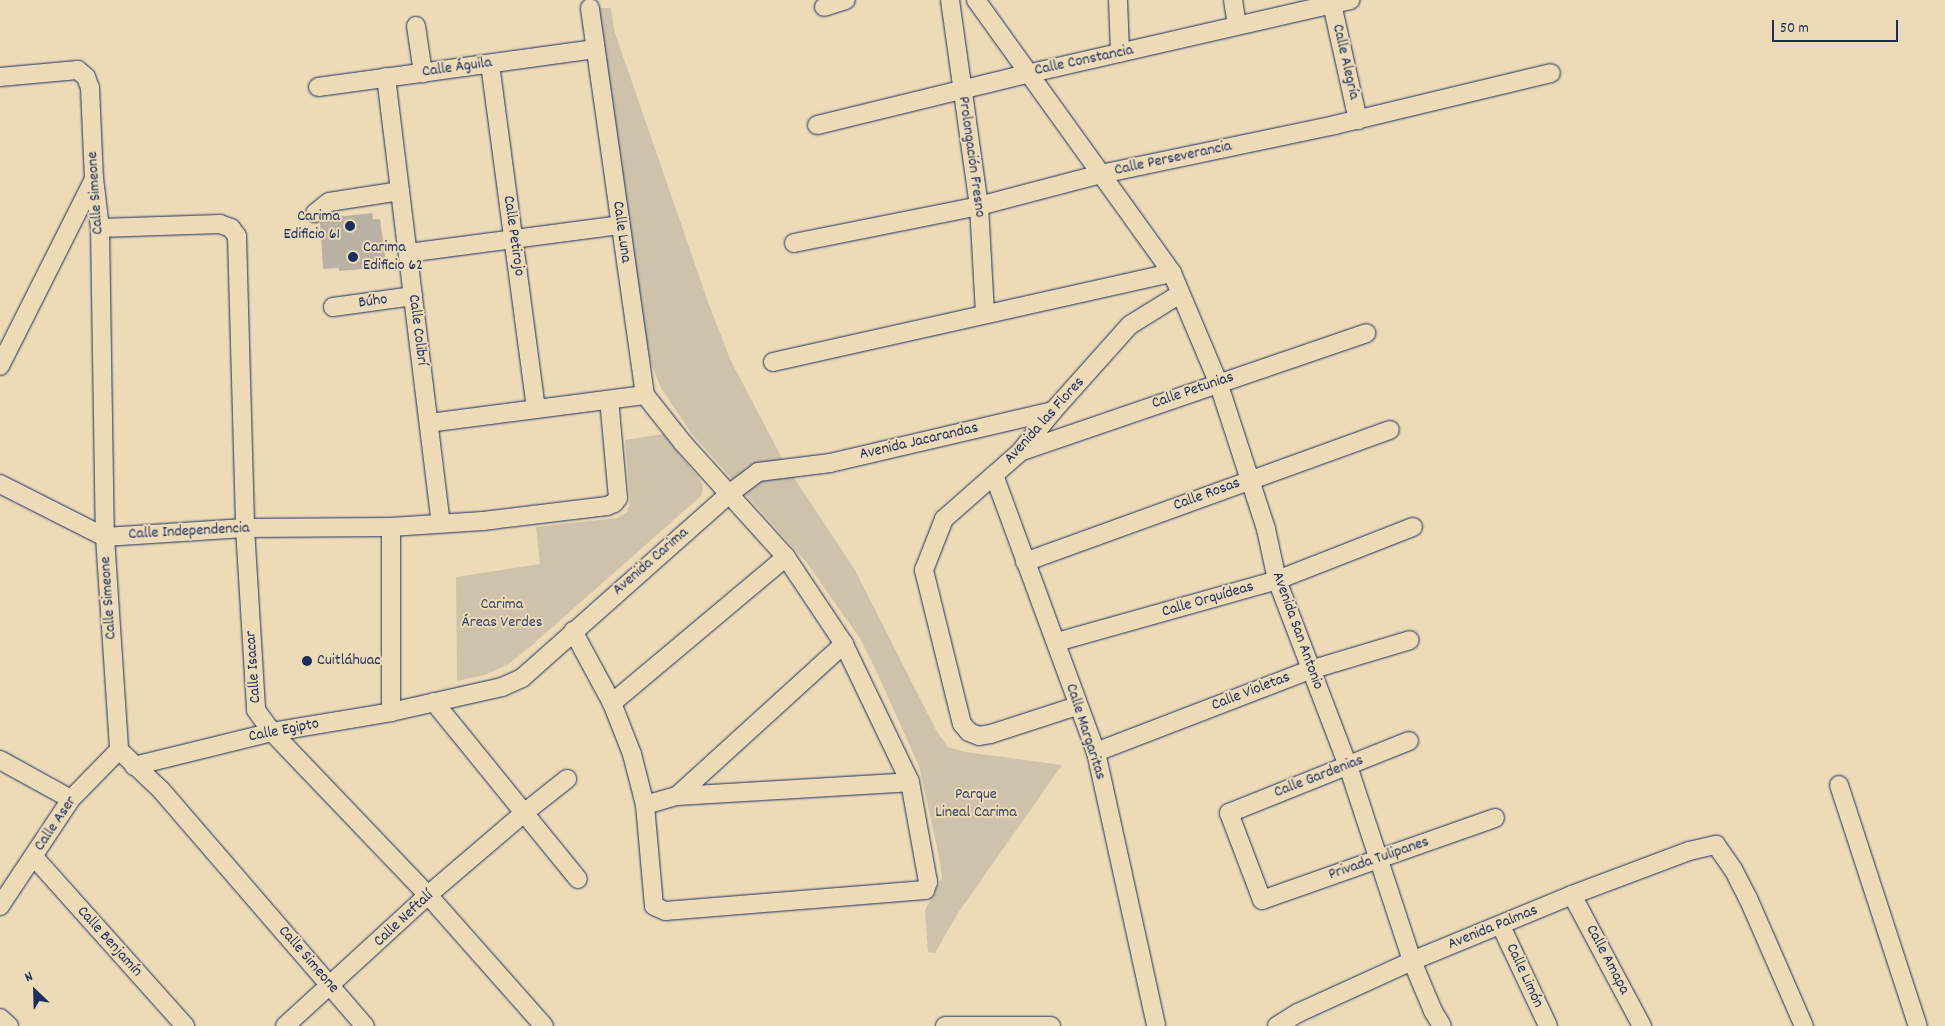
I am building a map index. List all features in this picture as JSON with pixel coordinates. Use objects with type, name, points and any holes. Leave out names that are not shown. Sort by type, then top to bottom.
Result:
[{"type":"street","points":[[824,7],[846,0]]},
{"type":"street","name":"Prolongación Fresno","points":[[950,0],[980,206],[985,314]]},
{"type":"street","name":"Avenida San Antonio","points":[[976,0],[1027,74],[1172,273],[1218,382],[1266,529],[1277,580],[1348,766],[1412,961],[1442,1026]]},
{"type":"street","points":[[1118,0],[1120,53]]},
{"type":"street","points":[[1233,0],[1238,25]]},
{"type":"street","name":"Calle Constancia","points":[[817,125],[1027,74],[1351,0]]},
{"type":"street","name":"Calle Alegría","points":[[1332,4],[1358,120]]},
{"type":"street","name":"Calle Luna","points":[[590,8],[645,395]]},
{"type":"street","points":[[416,26],[423,73]]},
{"type":"street","name":"Calle Águila","points":[[318,86],[596,49]]},
{"type":"street","name":"Calle Petirojo","points":[[490,64],[536,409]]},
{"type":"street","name":"Calle Simeone","points":[[0,77],[78,70],[86,77],[90,88],[94,178],[100,228],[105,536],[119,750],[160,790],[365,1026]]},
{"type":"street","name":"Calle Perseverancia","points":[[794,243],[980,206],[1101,174],[1358,120],[1551,73]]},
{"type":"street","name":"Calle Colibrí","points":[[386,77],[441,523]]},
{"type":"street","points":[[0,366],[94,178]]},
{"type":"street","points":[[315,213],[329,202],[400,191]]},
{"type":"street","name":"Calle Isacar","points":[[100,228],[220,224],[232,228],[236,236],[245,528],[256,710],[272,732],[428,895],[544,1026]]},
{"type":"street","points":[[408,253],[620,225]]},
{"type":"street","points":[[773,362],[1172,273]]},
{"type":"street","name":"Avenida las Flores","points":[[1077,706],[991,734],[979,736],[969,732],[962,724],[924,570],[944,519],[1022,451],[1053,411],[1130,325],[1180,294]]},
{"type":"street","name":"Búho","points":[[333,307],[413,296]]},
{"type":"street","name":"Calle Petunias","points":[[1022,451],[1218,382],[1366,333]]},
{"type":"street","points":[[429,423],[645,395],[683,443],[786,558],[844,644],[910,782],[928,882],[925,890],[665,911],[654,906],[645,805],[632,754],[612,702],[573,631]]},
{"type":"street","name":"Calle Independencia","points":[[0,484],[105,536],[245,528],[390,527],[483,521],[614,503],[618,498],[609,400]]},
{"type":"street","name":"Avenida Jacarandas","points":[[729,494],[758,472],[830,463],[1053,411]]},
{"type":"street","name":"Calle Rosas","points":[[1026,562],[1250,479],[1390,430]]},
{"type":"street","name":"Calle Margaritas","points":[[994,475],[1057,642],[1077,706],[1096,752],[1156,1026]]},
{"type":"street","name":"Avenida Carima","points":[[434,702],[502,687],[522,678],[729,494]]},
{"type":"street","points":[[390,527],[391,712]]},
{"type":"street","name":"Calle Orquídeas","points":[[1057,642],[1277,580],[1413,527]]},
{"type":"street","points":[[612,702],[786,558]]},
{"type":"street","name":"Calle Violetas","points":[[1096,752],[1310,670],[1410,640]]},
{"type":"street","points":[[678,796],[844,644]]},
{"type":"street","points":[[434,702],[578,879]]},
{"type":"street","name":"Calle Egipto","points":[[134,766],[272,732],[391,712],[434,702]]},
{"type":"street","name":"Calle Gardenias","points":[[1262,900],[1229,812],[1409,741]]},
{"type":"street","name":"Calle Aser","points":[[0,906],[71,799],[119,750]]},
{"type":"street","points":[[0,760],[71,799]]},
{"type":"street","name":"Calle Neftalí","points":[[285,1026],[330,987],[428,895],[567,779]]},
{"type":"street","points":[[645,805],[678,796],[910,782]]},
{"type":"street","points":[[1839,785],[1918,1026]]},
{"type":"street","name":"Privada Tulipanes","points":[[1262,900],[1495,818]]},
{"type":"street","name":"Avenida Palmas","points":[[1277,1026],[1298,1013],[1412,961],[1501,926],[1572,895],[1689,851],[1716,845],[1733,869],[1748,898],[1804,1026]]},
{"type":"street","name":"Calle Benjamín","points":[[34,857],[185,1026]]},
{"type":"street","name":"Calle Amapa","points":[[1572,895],[1642,1026]]},
{"type":"street","name":"Calle Limón","points":[[1501,926],[1548,1026]]},
{"type":"street","points":[[0,1018],[9,1026]]},
{"type":"street","points":[[945,1026],[1051,1026]]},
{"type":"green space","name":"Parque Lineal Carima","points":[[597,8],[611,8],[614,30],[708,302],[730,359],[785,464],[855,570],[936,730],[948,747],[965,752],[1062,765],[958,913],[935,953],[928,952],[925,910],[942,878],[939,856],[919,766],[879,677],[861,640],[807,563],[691,433],[661,388],[652,366],[641,318],[611,88]]},
{"type":"green space","name":"Carima Áreas Verdes","points":[[663,434],[701,481],[703,488],[701,496],[507,665],[485,675],[457,681],[456,577],[540,564],[536,527],[617,518],[627,512],[630,503],[625,440]]},
{"type":"building","points":[[372,213],[373,219],[380,219],[386,263],[373,264],[374,268],[339,271],[339,268],[323,269],[320,222],[327,221],[327,218]]},
{"type":"place","name":"Carima Edificio 61","points":[[350,226]]},
{"type":"place","name":"Carima Edificio 62","points":[[353,257]]},
{"type":"place","name":"Cuitláhuac","points":[[307,661]]}]
